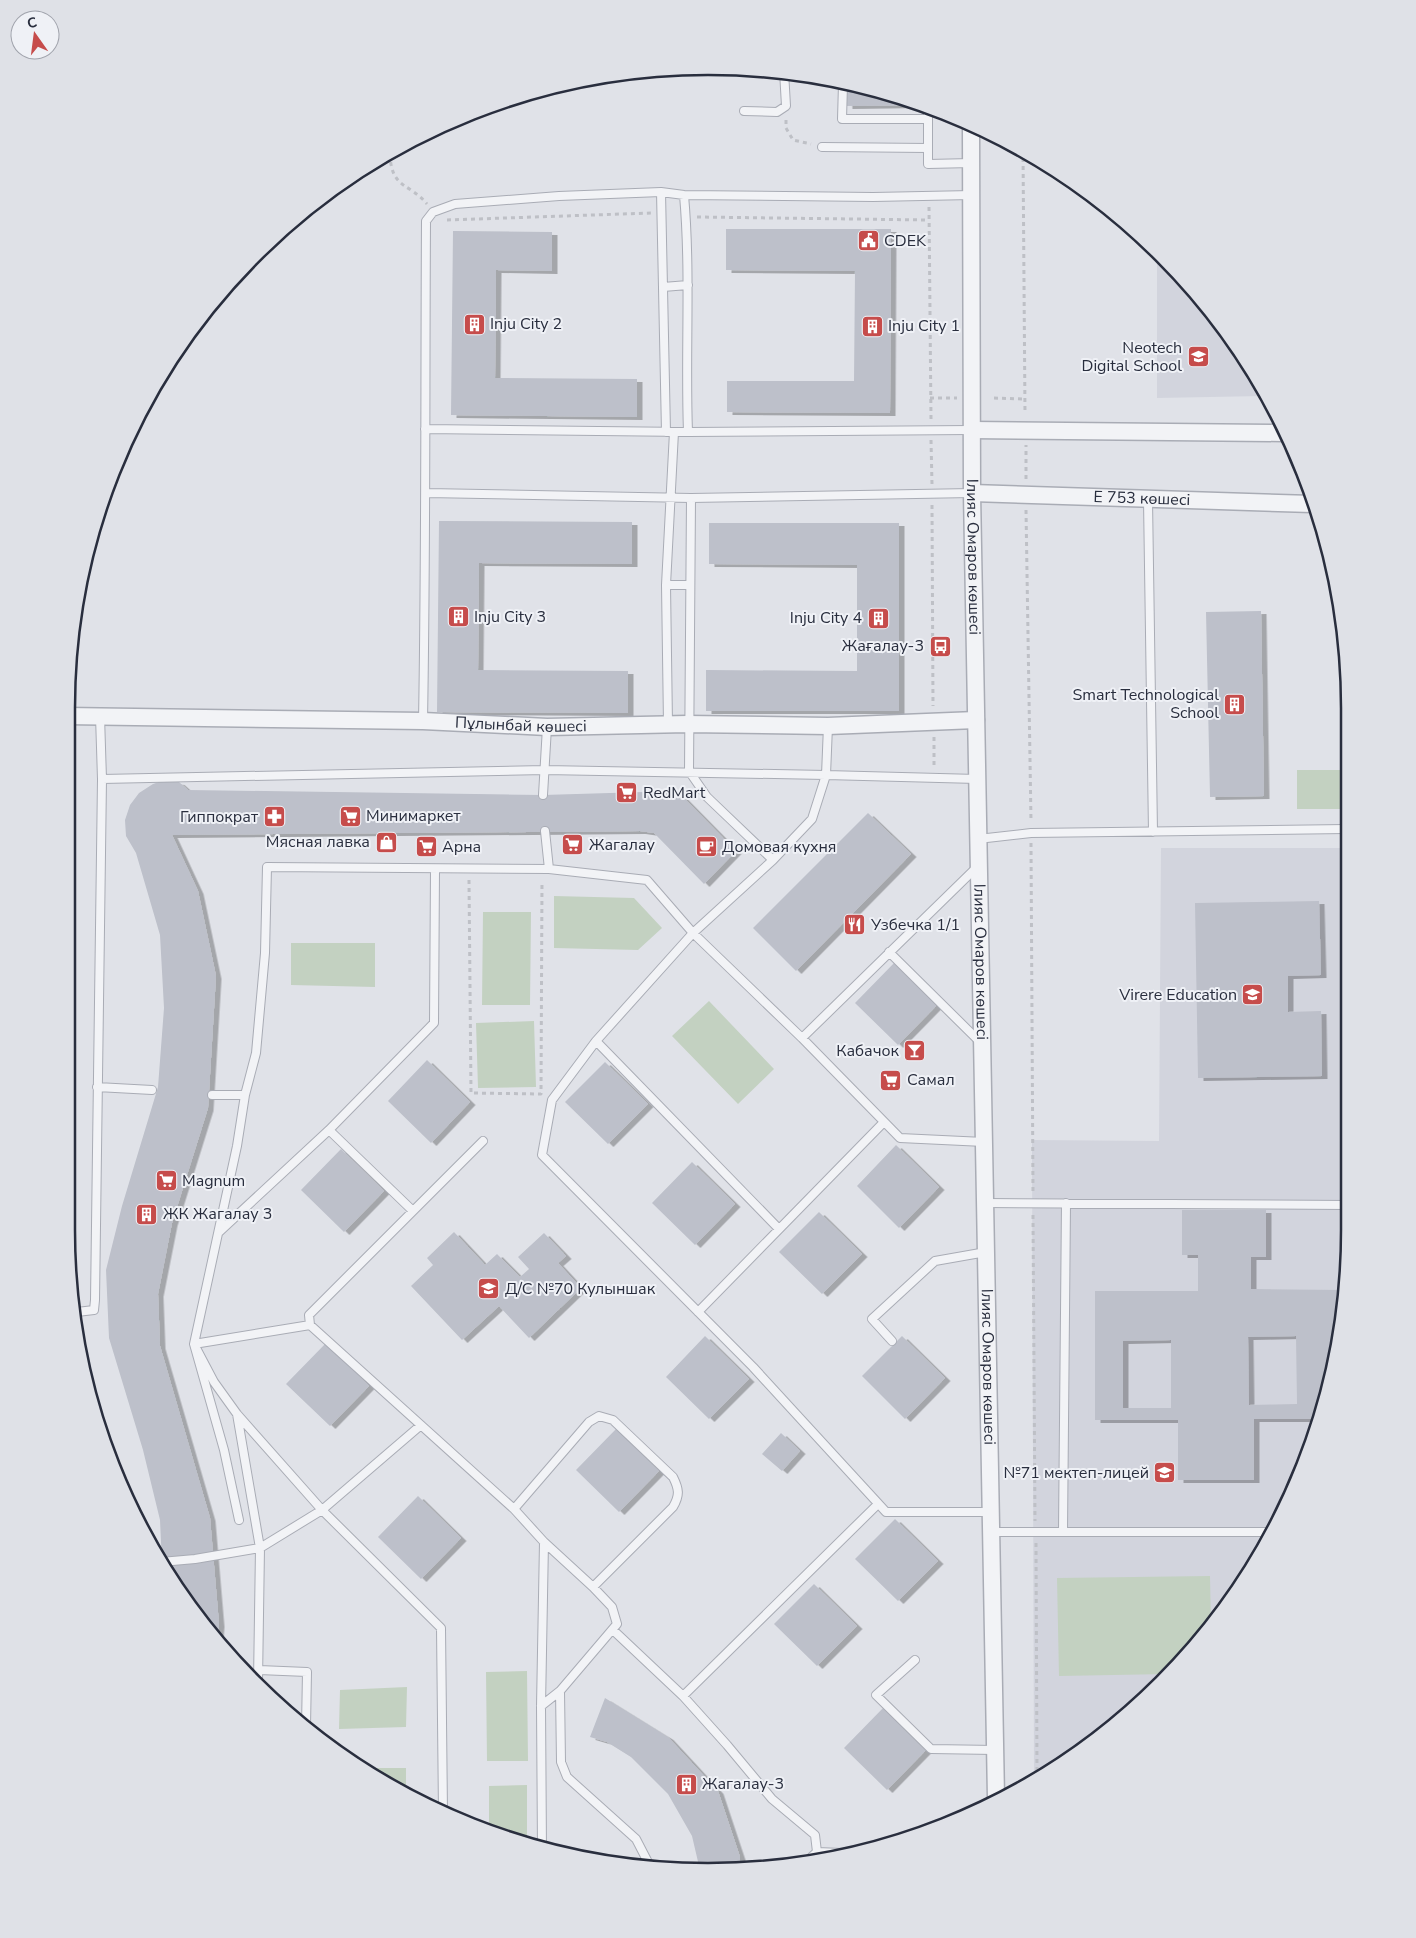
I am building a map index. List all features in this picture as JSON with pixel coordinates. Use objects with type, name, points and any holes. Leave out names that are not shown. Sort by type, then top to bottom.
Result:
[{"type":"street","name":"Ілияс Омаров көшесі","points":[[972,133],[972,494],[996,1794]]},
{"type":"street","points":[[972,430],[1026,429],[1278,433]]},
{"type":"street","name":"Е 753 көшесі","points":[[972,494],[1307,504]]},
{"type":"street","name":"Пұлынбай көшесі","points":[[75,716],[423,722],[547,727],[668,724],[828,726],[976,720]]},
{"type":"lane","points":[[744,111],[777,112],[786,106],[784,79]]},
{"type":"lane","points":[[843,90],[842,119],[928,120]]},
{"type":"lane","points":[[928,115],[928,164],[972,163]]},
{"type":"lane","points":[[822,147],[928,148]]},
{"type":"lane","points":[[661,192],[670,432],[670,497],[666,585],[668,724]]},
{"type":"lane","points":[[423,722],[427,493],[425,429],[426,221],[434,212],[455,204],[559,196],[661,192],[684,195],[873,197],[972,195]]},
{"type":"lane","points":[[684,195],[688,285],[686,368],[688,432]]},
{"type":"lane","points":[[664,287],[688,285]]},
{"type":"lane","points":[[425,429],[670,432],[972,430]]},
{"type":"lane","points":[[427,493],[691,498],[972,494]]},
{"type":"lane","points":[[691,498],[689,771],[707,797],[773,860]]},
{"type":"lane","points":[[1148,500],[1153,832]]},
{"type":"lane","points":[[666,585],[690,585]]},
{"type":"lane","points":[[80,1312],[94,1310],[95,1300],[102,779],[100,716]]},
{"type":"lane","points":[[828,726],[826,775],[812,819],[773,860],[694,933],[596,1041],[552,1100],[542,1155],[753,1366],[886,1512],[991,1512]]},
{"type":"lane","points":[[544,795],[547,727]]},
{"type":"lane","points":[[102,779],[545,770],[689,771],[977,779]]},
{"type":"lane","points":[[978,839],[1031,833],[1341,829]]},
{"type":"lane","points":[[545,831],[546,870]]},
{"type":"lane","points":[[802,1038],[978,866]]},
{"type":"lane","points":[[240,1520],[224,1450],[194,1344],[257,1044],[265,953],[267,867],[546,870],[647,880],[694,933],[802,1038],[883,1123],[900,1138],[984,1142]]},
{"type":"lane","points":[[219,1232],[329,1130],[434,1024],[435,870]]},
{"type":"lane","points":[[889,952],[982,1043]]},
{"type":"lane","points":[[596,1041],[779,1229]]},
{"type":"lane","points":[[97,1087],[152,1090]]},
{"type":"lane","points":[[212,1095],[245,1094]]},
{"type":"lane","points":[[698,1312],[883,1123]]},
{"type":"lane","points":[[329,1130],[413,1211]]},
{"type":"lane","points":[[483,1141],[308,1315],[310,1326],[514,1509],[544,1542],[593,1587],[615,1613],[616,1624],[613,1630],[560,1692],[541,1706]]},
{"type":"lane","points":[[985,1203],[1341,1205]]},
{"type":"lane","points":[[1063,1532],[1066,1203]]},
{"type":"lane","points":[[892,1341],[872,1319],[935,1262],[986,1252]]},
{"type":"lane","points":[[194,1344],[310,1326]]},
{"type":"lane","points":[[194,1344],[214,1382],[236,1414],[322,1510],[441,1628],[443,1805]]},
{"type":"lane","points":[[236,1414],[260,1548],[258,1676]]},
{"type":"lane","points":[[514,1509],[589,1422],[599,1416],[613,1420],[674,1477],[679,1496],[673,1507],[593,1587]]},
{"type":"lane","points":[[169,1561],[260,1548],[322,1510],[421,1425]]},
{"type":"lane","points":[[683,1696],[878,1504]]},
{"type":"lane","points":[[991,1532],[1264,1532]]},
{"type":"lane","points":[[542,1840],[541,1706],[544,1542]]},
{"type":"lane","points":[[613,1630],[683,1696],[772,1799],[815,1836],[817,1852],[824,1852]]},
{"type":"lane","points":[[915,1660],[876,1695],[931,1749],[995,1750]]},
{"type":"lane","points":[[259,1670],[307,1672],[306,1718]]},
{"type":"lane","points":[[560,1692],[561,1762],[567,1777],[636,1840],[647,1860]]},
{"type":"path","points":[[786,106],[786,128],[793,140],[822,147]]},
{"type":"path","points":[[1023,159],[1031,833],[1037,1770]]},
{"type":"path","points":[[390,161],[390,168],[403,186],[423,198],[434,212],[437,221],[662,212]]},
{"type":"path","points":[[686,217],[929,220]]},
{"type":"path","points":[[930,398],[960,398]]},
{"type":"path","points":[[994,398],[1025,398]]},
{"type":"path","points":[[469,869],[472,1093],[541,1094],[546,870]]},
{"type":"shaded area","name":"Neotech Digital School","points":[[1157,261],[1210,323],[1234,356],[1258,396],[1157,398]]},
{"type":"shaded area","name":"№71 мектеп-лицей","points":[[1161,848],[1341,848],[1340,1271],[1336,1313],[1329,1353],[1307,1433],[1293,1472],[1276,1510],[1234,1582],[1210,1615],[1156,1678],[1125,1706],[1060,1756],[1034,1772],[1032,1140],[1159,1141]]},
{"type":"green space","points":[[1297,770],[1341,770],[1341,809],[1297,809]]},
{"type":"green space","points":[[554,896],[634,898],[662,928],[638,950],[554,948]]},
{"type":"green space","points":[[483,912],[531,912],[530,1005],[482,1005]]},
{"type":"green space","points":[[291,943],[375,943],[375,987],[291,985]]},
{"type":"green space","points":[[709,1001],[774,1069],[738,1104],[672,1036]]},
{"type":"green space","points":[[534,1021],[536,1087],[478,1088],[476,1023]]},
{"type":"green space","points":[[1210,1576],[1211,1614],[1159,1674],[1059,1676],[1057,1578]]},
{"type":"green space","points":[[527,1671],[528,1761],[487,1761],[486,1672]]},
{"type":"green space","points":[[407,1687],[406,1727],[339,1729],[340,1690]]},
{"type":"green space","points":[[375,1768],[406,1768],[406,1786]]},
{"type":"green space","points":[[527,1785],[527,1836],[489,1823],[489,1786]]},
{"type":"building","points":[[846,91],[899,105],[847,106]]},
{"type":"building","name":"Inju City 1","points":[[726,229],[891,229],[890,413],[727,412],[727,381],[854,381],[855,271],[726,270]]},
{"type":"building","name":"Inju City 2","points":[[453,231],[552,232],[552,271],[496,270],[495,378],[637,379],[637,417],[451,415]]},
{"type":"building","name":"Inju City 3","points":[[439,521],[632,522],[632,564],[479,563],[478,670],[628,671],[628,713],[437,712]]},
{"type":"building","name":"Inju City 4","points":[[709,523],[899,523],[899,711],[706,711],[706,670],[857,671],[857,565],[709,564]]},
{"type":"building","name":"Smart Technological School","points":[[1261,611],[1264,796],[1210,797],[1206,612]]},
{"type":"building","name":"ЖК Жагалау 3","points":[[165,780],[179,782],[188,790],[543,795],[677,791],[736,851],[704,884],[654,833],[640,831],[172,835],[198,891],[216,976],[208,1108],[172,1223],[158,1294],[160,1346],[210,1518],[218,1630],[182,1582],[161,1548],[160,1520],[143,1450],[109,1338],[106,1270],[122,1206],[158,1087],[164,1008],[160,935],[136,853],[126,836],[125,820],[130,805],[139,793],[153,784]]},
{"type":"building","points":[[868,813],[911,854],[796,971],[753,928]]},
{"type":"building","points":[[1319,901],[1321,975],[1288,976],[1288,1012],[1321,1011],[1322,1076],[1198,1078],[1195,903]]},
{"type":"building","points":[[895,962],[938,1004],[898,1045],[855,1003]]},
{"type":"building","points":[[427,1060],[470,1102],[431,1143],[388,1101]]},
{"type":"building","points":[[605,1062],[648,1104],[608,1144],[565,1102]]},
{"type":"building","points":[[896,1145],[939,1187],[899,1228],[857,1186]]},
{"type":"building","points":[[341,1149],[384,1191],[344,1232],[301,1190]]},
{"type":"building","points":[[692,1162],[735,1204],[695,1245],[652,1203]]},
{"type":"building","points":[[1182,1210],[1266,1210],[1266,1257],[1251,1257],[1251,1289],[1338,1290],[1329,1353],[1311,1419],[1254,1419],[1254,1480],[1178,1480],[1178,1420],[1095,1420],[1095,1291],[1198,1291],[1198,1255],[1182,1255]],"holes":[[[1296,1336],[1297,1404],[1249,1405],[1248,1337]],[[1171,1340],[1171,1408],[1123,1408],[1123,1341]]]},
{"type":"building","points":[[819,1212],[862,1254],[822,1294],[779,1252]]},
{"type":"building","points":[[454,1232],[485,1265],[497,1254],[520,1277],[529,1269],[518,1257],[544,1233],[566,1256],[558,1263],[581,1288],[529,1338],[499,1306],[462,1340],[411,1286],[433,1265],[427,1258]]},
{"type":"building","points":[[705,1336],[749,1379],[709,1419],[666,1377]]},
{"type":"building","points":[[902,1336],[945,1378],[905,1419],[862,1376]]},
{"type":"building","points":[[326,1343],[369,1386],[330,1426],[286,1384]]},
{"type":"building","points":[[616,1429],[659,1471],[619,1512],[576,1470]]},
{"type":"building","points":[[781,1433],[800,1451],[782,1471],[762,1454]]},
{"type":"building","points":[[418,1496],[461,1538],[421,1579],[378,1537]]},
{"type":"building","points":[[895,1519],[938,1561],[898,1601],[855,1559]]},
{"type":"building","points":[[814,1584],[857,1626],[817,1666],[774,1624]]},
{"type":"building","name":"Жагалау-3","points":[[605,1698],[668,1737],[718,1791],[740,1857],[740,1862],[698,1863],[692,1836],[668,1794],[631,1757],[607,1742],[590,1737]]},
{"type":"building","points":[[884,1707],[927,1749],[887,1790],[844,1748]]},
{"type":"place","name":"CDEK","points":[[868,241]]},
{"type":"place","name":"Inju City 2","points":[[474,324]]},
{"type":"place","name":"Inju City 1","points":[[872,326]]},
{"type":"place","name":"Neotech Digital School","points":[[1198,357]]},
{"type":"place","name":"Inju City 3","points":[[458,617]]},
{"type":"place","name":"Inju City 4","points":[[878,618]]},
{"type":"place","name":"Жағалау-3","points":[[940,646]]},
{"type":"place","name":"Smart Technological School","points":[[1235,704]]},
{"type":"place","name":"RedMart","points":[[627,793]]},
{"type":"place","name":"Минимаркет","points":[[350,816]]},
{"type":"place","name":"Гиппократ","points":[[274,817]]},
{"type":"place","name":"Мясная лавка","points":[[386,842]]},
{"type":"place","name":"Жагалау","points":[[573,845]]},
{"type":"place","name":"Арна","points":[[426,847]]},
{"type":"place","name":"Домовая кухня","points":[[706,847]]},
{"type":"place","name":"Узбечка 1/1","points":[[855,925]]},
{"type":"place","name":"Virere Education","points":[[1253,995]]},
{"type":"place","name":"Кабачок","points":[[915,1051]]},
{"type":"place","name":"Самал","points":[[891,1080]]},
{"type":"place","name":"Magnum","points":[[166,1181]]},
{"type":"place","name":"ЖК Жагалау 3","points":[[147,1214]]},
{"type":"place","name":"Д/С №70 Кулыншак","points":[[489,1289]]},
{"type":"place","name":"№71 мектеп-лицей","points":[[1165,1473]]},
{"type":"place","name":"Жагалау-3","points":[[686,1784]]}]
